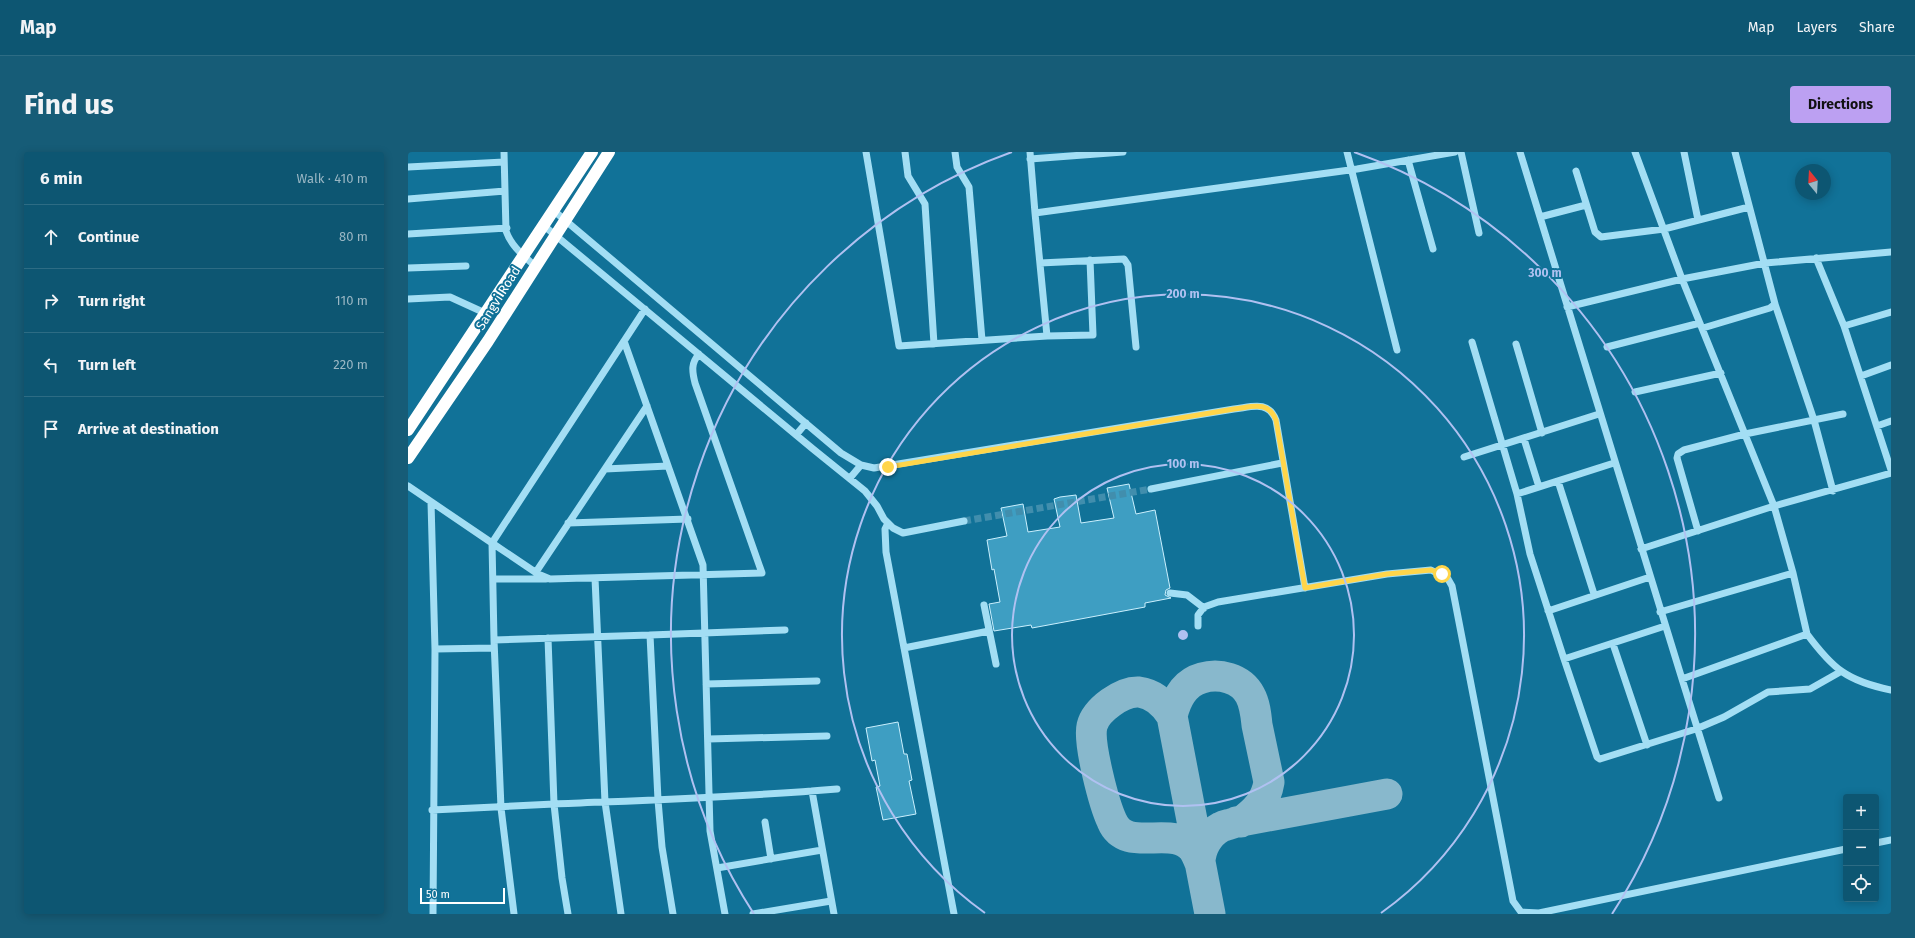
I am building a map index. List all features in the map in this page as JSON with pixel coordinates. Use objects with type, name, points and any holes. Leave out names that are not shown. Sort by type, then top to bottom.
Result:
[{"type":"highway","name":"Sangvi Road","points":[[408,430],[592,152]]},
{"type":"highway","name":"Sangvi Road","points":[[408,458],[488,341],[564,220],[609,152]]},
{"type":"street","points":[[504,152],[506,228],[509,238],[523,256],[535,266]]},
{"type":"street","points":[[866,152],[899,346],[1047,336],[1093,335],[1090,260]]},
{"type":"street","points":[[905,152],[908,176],[924,198],[925,204],[934,344]]},
{"type":"street","points":[[955,152],[957,167],[969,187],[982,340]]},
{"type":"street","points":[[1047,336],[1030,156],[1123,152]]},
{"type":"street","points":[[1347,152],[1350,169],[1397,350]]},
{"type":"street","points":[[1035,213],[1350,169],[1455,152]]},
{"type":"street","points":[[1461,152],[1479,233]]},
{"type":"street","points":[[1520,152],[1614,463],[1682,679],[1696,729],[1719,798]]},
{"type":"street","points":[[1635,152],[1682,279],[1774,506],[1793,573],[1807,634],[1821,653],[1840,672],[1865,684],[1891,690]]},
{"type":"street","points":[[1684,152],[1698,220]]},
{"type":"street","points":[[1735,152],[1749,207],[1766,263],[1775,304],[1814,420],[1833,491]]},
{"type":"street","points":[[1408,160],[1433,249]]},
{"type":"street","points":[[408,168],[504,162]]},
{"type":"street","points":[[1576,171],[1595,232],[1600,237],[1664,229],[1749,207]]},
{"type":"street","points":[[408,200],[505,191]]},
{"type":"street","points":[[1540,218],[1586,205]]},
{"type":"street","points":[[553,210],[842,453],[861,464],[874,468],[888,467],[1255,406],[1266,407],[1272,412],[1276,420],[1282,463],[1305,588]]},
{"type":"street","points":[[543,225],[850,478],[865,491],[893,528],[903,533],[964,522]]},
{"type":"street","points":[[408,234],[506,228]]},
{"type":"street","points":[[1567,307],[1682,279],[1766,263],[1891,252]]},
{"type":"street","points":[[1040,263],[1121,258],[1126,261],[1136,347]]},
{"type":"street","points":[[1641,549],[1774,506],[1833,491],[1891,471],[1844,326],[1816,258]]},
{"type":"street","points":[[408,268],[466,266]]},
{"type":"street","points":[[408,299],[450,297],[486,313]]},
{"type":"street","points":[[1607,347],[1701,326],[1770,308],[1775,304]]},
{"type":"street","points":[[514,914],[501,808],[494,644],[492,543],[645,309]]},
{"type":"street","points":[[1844,326],[1891,312]]},
{"type":"street","points":[[624,341],[703,565],[710,832],[725,914]]},
{"type":"street","points":[[1472,342],[1517,494],[1530,554],[1597,757],[1604,759],[1696,729],[1724,717],[1768,692],[1810,689],[1840,672]]},
{"type":"street","points":[[1516,344],[1542,433]]},
{"type":"street","points":[[493,579],[595,578],[762,573],[695,383],[692,370],[693,360],[699,354]]},
{"type":"street","points":[[1861,376],[1891,365]]},
{"type":"street","points":[[1635,392],[1721,373]]},
{"type":"street","points":[[536,572],[647,406]]},
{"type":"street","points":[[1464,457],[1503,446],[1599,414]]},
{"type":"street","points":[[1698,530],[1677,458],[1678,454],[1684,450],[1745,434],[1842,414]]},
{"type":"street","points":[[1877,426],[1891,421]]},
{"type":"street","points":[[796,435],[806,423]]},
{"type":"street","points":[[1524,439],[1539,487]]},
{"type":"street","points":[[1151,489],[1282,463]]},
{"type":"street","points":[[1517,494],[1614,463]]},
{"type":"street","points":[[850,478],[861,464]]},
{"type":"street","points":[[605,469],[668,466]]},
{"type":"street","points":[[1558,481],[1594,594]]},
{"type":"street","points":[[408,486],[536,572],[550,579]]},
{"type":"street","points":[[431,502],[435,649],[432,810],[433,914]]},
{"type":"street","points":[[568,523],[688,519]]},
{"type":"street","points":[[888,523],[885,529],[886,552],[954,914]]},
{"type":"street","points":[[1198,626],[1198,615],[1204,608],[1218,602],[1387,574],[1431,570],[1448,579],[1452,586],[1513,901],[1521,912],[1539,913],[1843,850]]},
{"type":"street","points":[[1660,612],[1793,573]]},
{"type":"street","points":[[1548,611],[1594,594],[1650,577]]},
{"type":"street","points":[[595,578],[605,802],[620,914]]},
{"type":"street","points":[[1170,593],[1188,595],[1204,608]]},
{"type":"street","points":[[984,605],[996,664]]},
{"type":"street","points":[[1564,659],[1665,626]]},
{"type":"street","points":[[435,649],[548,638],[785,630]]},
{"type":"street","points":[[904,648],[989,631]]},
{"type":"street","points":[[1682,679],[1807,634]]},
{"type":"street","points":[[650,635],[658,800],[662,847],[673,914]]},
{"type":"street","points":[[548,638],[554,804],[562,878],[568,914]]},
{"type":"street","points":[[1613,644],[1646,745]]},
{"type":"street","points":[[706,684],[817,681]]},
{"type":"street","points":[[708,739],[827,736]]},
{"type":"street","points":[[432,810],[501,808],[710,796],[753,796],[836,789]]},
{"type":"street","points":[[812,791],[834,914]]},
{"type":"street","points":[[765,822],[771,859]]},
{"type":"street","points":[[1879,842],[1891,840]]},
{"type":"street","points":[[717,868],[822,850]]},
{"type":"street","points":[[753,914],[831,901]]},
{"type":"building","points":[[1129,484],[1136,514],[1155,510],[1170,588],[1166,590],[1165,595],[1171,598],[1145,603],[1145,607],[1032,628],[1031,625],[994,631],[989,604],[1000,602],[994,569],[992,570],[987,540],[1007,536],[1001,508],[1023,504],[1028,532],[1060,527],[1054,499],[1060,497],[1076,495],[1081,523],[1114,518],[1107,488]]},
{"type":"building","points":[[898,722],[904,754],[907,754],[912,780],[909,781],[916,814],[883,820],[876,787],[880,786],[875,760],[872,761],[866,728]]},
{"type":"taxiway","points":[[1172,716],[1182,692],[1190,684],[1202,678],[1215,676],[1229,678],[1241,684],[1250,695],[1255,710],[1269,782],[1268,789],[1260,805],[1241,822]]},
{"type":"taxiway","points":[[1200,863],[1193,849],[1184,842],[1174,838],[1139,838],[1128,836],[1119,831],[1112,821],[1094,759],[1091,734],[1094,720],[1104,708],[1118,698],[1132,693],[1144,693],[1150,695],[1158,701],[1172,716],[1210,914]]},
{"type":"taxiway","points":[[1200,863],[1201,852],[1206,842],[1216,830],[1223,826],[1236,822],[1387,794]]},
{"type":"tunnel","points":[[964,521],[1151,489]]},
{"type":"route","points":[[888,467],[1234,409],[1255,406],[1266,407],[1272,412],[1276,420],[1282,463],[1305,588],[1387,574],[1431,570],[1442,574]]}]
